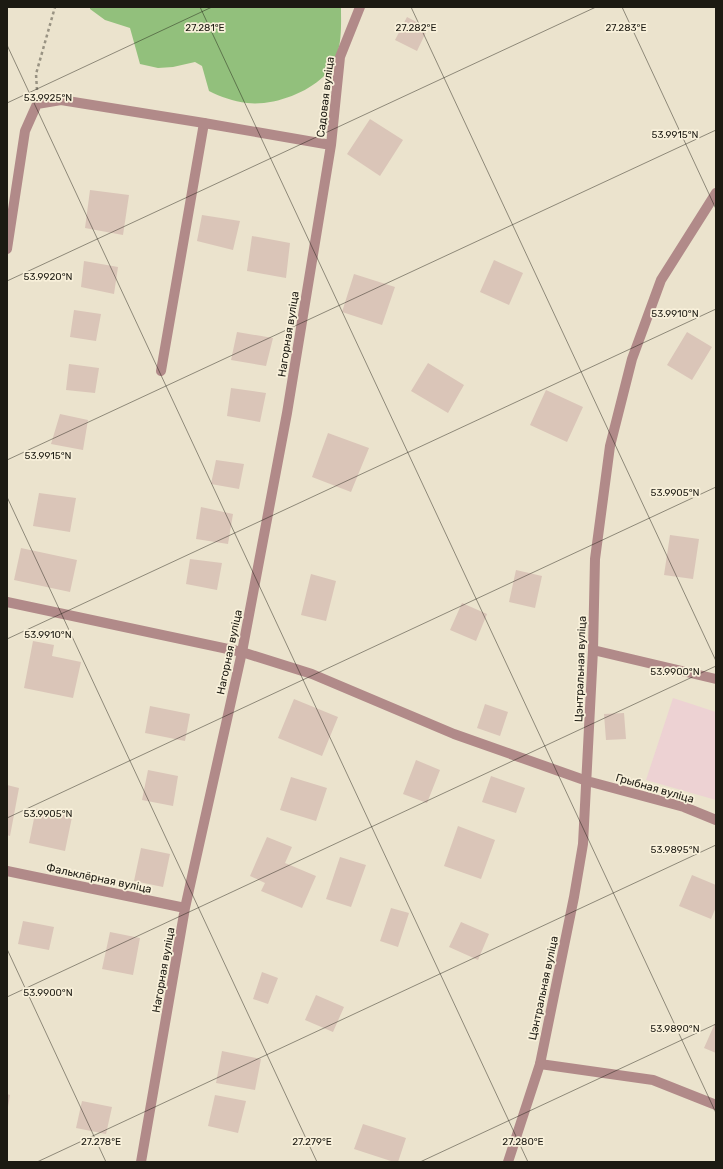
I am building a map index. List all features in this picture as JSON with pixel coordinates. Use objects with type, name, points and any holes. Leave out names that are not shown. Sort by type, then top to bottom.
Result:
[{"type":"street","name":"Садовая вуліца","points":[[331,146],[340,57],[360,7]]},
{"type":"street","points":[[7,249],[25,131],[37,104],[61,100],[204,123],[331,146]]},
{"type":"street","points":[[161,371],[204,123]]},
{"type":"street","name":"Нагорная вуліца","points":[[141,1162],[185,908],[242,652],[288,413],[331,146]]},
{"type":"street","name":"Цэнтральная вуліца","points":[[508,1162],[540,1064],[574,897],[583,844],[593,650],[595,559],[610,446],[632,359],[661,280],[716,193]]},
{"type":"street","name":"Грыбная вуліца","points":[[7,602],[242,652],[312,674],[454,734],[587,781],[684,807],[716,820]]},
{"type":"street","points":[[593,650],[716,679]]},
{"type":"street","name":"Фальклёрная вуліца","points":[[7,871],[185,908]]},
{"type":"street","points":[[540,1064],[653,1080],[716,1104]]},
{"type":"path","points":[[37,104],[36,74],[54,7]]},
{"type":"shaded area","points":[[673,698],[716,712],[716,800],[646,780]]},
{"type":"green space","points":[[90,7],[341,7],[340,43],[333,62],[325,75],[307,89],[288,98],[277,101],[267,103],[247,103],[227,98],[209,91],[202,66],[195,62],[173,67],[158,68],[140,64],[130,28],[105,20],[90,9]]},
{"type":"building","points":[[407,17],[428,28],[417,51],[395,40]]},
{"type":"building","points":[[370,119],[403,140],[380,176],[347,154]]},
{"type":"building","points":[[90,190],[129,195],[123,235],[85,228]]},
{"type":"building","points":[[202,215],[240,221],[233,250],[197,241]]},
{"type":"building","points":[[252,236],[290,243],[286,278],[247,271]]},
{"type":"building","points":[[494,260],[523,273],[509,305],[480,292]]},
{"type":"building","points":[[84,261],[118,267],[114,294],[81,287]]},
{"type":"building","points":[[354,274],[395,287],[382,325],[342,312]]},
{"type":"building","points":[[74,310],[101,314],[96,341],[70,337]]},
{"type":"building","points":[[237,332],[273,338],[266,366],[231,360]]},
{"type":"building","points":[[687,332],[712,347],[692,380],[667,365]]},
{"type":"building","points":[[428,363],[464,385],[448,413],[411,391]]},
{"type":"building","points":[[69,364],[99,368],[95,393],[66,390]]},
{"type":"building","points":[[231,388],[266,393],[260,422],[227,416]]},
{"type":"building","points":[[546,390],[583,407],[567,442],[530,425]]},
{"type":"building","points":[[60,414],[88,420],[83,450],[51,444]]},
{"type":"building","points":[[328,433],[369,448],[351,492],[312,477]]},
{"type":"building","points":[[216,460],[244,464],[239,489],[211,484]]},
{"type":"building","points":[[39,493],[76,498],[70,532],[33,526]]},
{"type":"building","points":[[201,507],[233,514],[228,544],[196,539]]},
{"type":"building","points":[[670,535],[699,539],[693,579],[664,575]]},
{"type":"building","points":[[21,548],[77,560],[70,592],[14,580]]},
{"type":"building","points":[[190,559],[222,563],[217,590],[186,584]]},
{"type":"building","points":[[516,570],[542,576],[535,608],[509,602]]},
{"type":"building","points":[[311,574],[336,581],[326,621],[301,615]]},
{"type":"building","points":[[462,603],[487,614],[476,641],[450,630]]},
{"type":"building","points":[[33,641],[54,645],[52,656],[81,662],[73,698],[24,688]]},
{"type":"building","points":[[294,699],[338,717],[322,756],[278,738]]},
{"type":"building","points":[[485,704],[508,712],[500,736],[477,728]]},
{"type":"building","points":[[150,706],[190,714],[185,741],[145,733]]},
{"type":"building","points":[[624,713],[626,739],[606,740],[604,714]]},
{"type":"building","points":[[416,760],[440,770],[427,803],[403,794]]},
{"type":"building","points":[[148,770],[178,776],[173,806],[142,800]]},
{"type":"building","points":[[491,776],[525,788],[516,813],[482,802]]},
{"type":"building","points":[[291,777],[327,788],[316,821],[280,810]]},
{"type":"building","points":[[7,785],[19,788],[10,836],[7,835]]},
{"type":"building","points":[[36,809],[72,817],[65,851],[29,843]]},
{"type":"building","points":[[458,826],[495,840],[481,879],[444,866]]},
{"type":"building","points":[[267,837],[292,847],[285,863],[316,876],[302,908],[261,891],[265,883],[250,876]]},
{"type":"building","points":[[141,848],[170,854],[163,887],[134,881]]},
{"type":"building","points":[[340,857],[366,865],[351,907],[326,899]]},
{"type":"building","points":[[692,875],[716,885],[716,907],[711,919],[679,906]]},
{"type":"building","points":[[391,908],[409,913],[398,947],[380,941]]},
{"type":"building","points":[[23,921],[54,927],[49,950],[18,944]]},
{"type":"building","points":[[461,922],[489,934],[478,960],[449,947]]},
{"type":"building","points":[[110,932],[140,938],[133,975],[102,969]]},
{"type":"building","points":[[262,972],[278,978],[268,1004],[253,999]]},
{"type":"building","points":[[316,995],[344,1007],[333,1032],[305,1020]]},
{"type":"building","points":[[716,1021],[716,1053],[704,1048]]},
{"type":"building","points":[[222,1051],[261,1059],[255,1090],[216,1083]]},
{"type":"building","points":[[7,1094],[10,1095],[8,1107],[7,1107]]},
{"type":"building","points":[[215,1095],[246,1101],[238,1133],[208,1126]]},
{"type":"building","points":[[82,1101],[112,1107],[106,1134],[76,1128]]},
{"type":"building","points":[[363,1124],[406,1138],[398,1162],[354,1149]]}]
